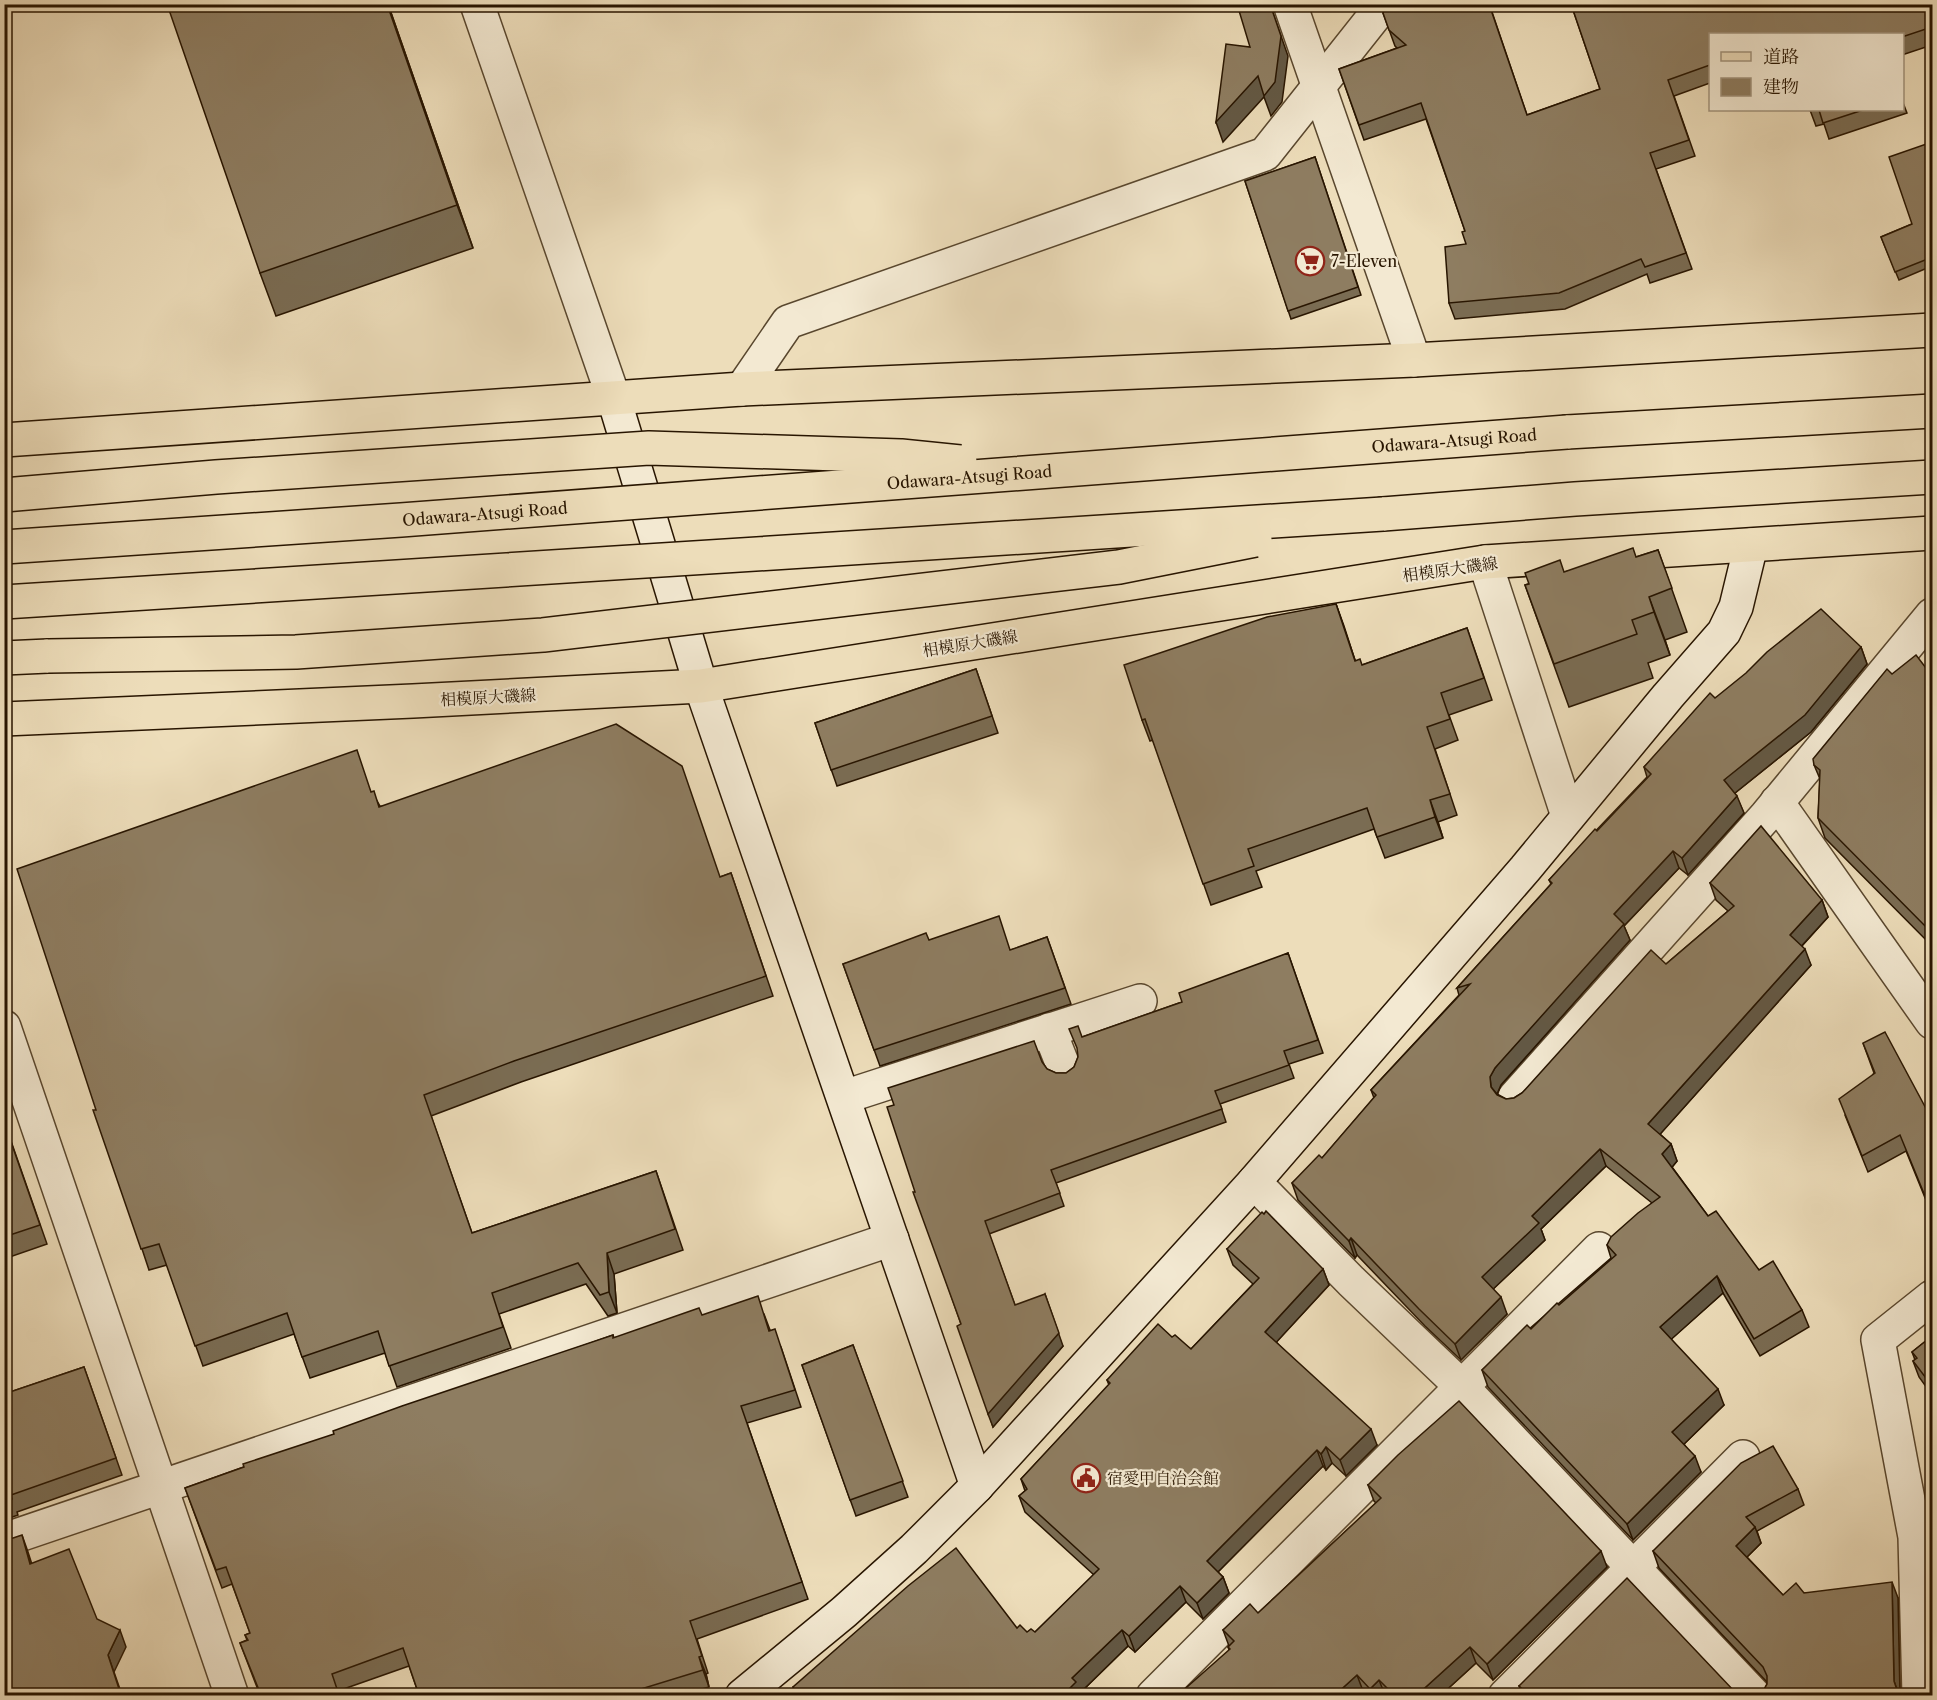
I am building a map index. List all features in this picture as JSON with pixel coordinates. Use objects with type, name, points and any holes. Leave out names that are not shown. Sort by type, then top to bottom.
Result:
[{"type":"main road","points":[[4,440],[742,389],[1414,360],[1932,330]]},
{"type":"main road","name":"Odawara-Atsugi Road","points":[[4,547],[401,520],[1567,432],[1932,411]]},
{"type":"main road","points":[[4,495],[216,477],[649,448],[901,456],[1041,471]]},
{"type":"main road","points":[[4,602],[1932,477]]},
{"type":"main road","points":[[4,658],[296,652],[543,635],[1119,567],[1383,514]]},
{"type":"main road","name":"相模原大磯線","points":[[4,719],[701,686],[1485,562],[1932,533]]},
{"type":"street","points":[[477,4],[614,399],[701,686],[977,1486]]},
{"type":"street","points":[[1290,4],[1414,360]]},
{"type":"street","points":[[742,389],[788,322],[1265,154],[1384,4]]},
{"type":"street","points":[[742,1695],[914,1549],[977,1486],[1254,1182],[1724,632],[1736,606],[1751,545]]},
{"type":"street","points":[[1485,562],[1568,816]]},
{"type":"street","points":[[1515,1097],[1777,802],[1932,615]]},
{"type":"street","points":[[1777,802],[1930,1012]]},
{"type":"street","points":[[844,1097],[1140,1000]]},
{"type":"street","points":[[4,1026],[232,1695]]},
{"type":"street","points":[[1049,1030],[1064,1068]]},
{"type":"street","points":[[1254,1182],[1351,1281],[1462,1387],[1755,1695]]},
{"type":"street","points":[[4,1540],[892,1239]]},
{"type":"street","points":[[1153,1695],[1599,1250]]},
{"type":"street","points":[[1919,1695],[1915,1537],[1878,1340],[1932,1298]]},
{"type":"street","points":[[1505,1695],[1743,1457]]},
{"type":"building","points":[[167,4],[387,4],[457,205],[260,273]]},
{"type":"building","points":[[1237,4],[1270,4],[1281,36],[1275,82],[1264,96],[1258,76],[1216,122],[1226,44],[1250,47]]},
{"type":"building","points":[[1388,4],[1489,4],[1527,115],[1600,89],[1571,4],[1932,4],[1932,27],[1904,36],[1904,33],[1709,33],[1709,65],[1668,80],[1689,140],[1650,153],[1686,253],[1645,267],[1641,259],[1559,293],[1449,303],[1445,247],[1466,244],[1462,232],[1465,231],[1421,103],[1359,125],[1339,69],[1406,45],[1389,30],[1383,13]]},
{"type":"building","points":[[1819,111],[1860,111],[1823,123]]},
{"type":"building","points":[[1932,142],[1932,268],[1930,258],[1895,272],[1881,237],[1912,224],[1889,157]]},
{"type":"building","points":[[1315,157],[1358,287],[1288,311],[1245,181]]},
{"type":"building","points":[[1633,548],[1636,557],[1658,550],[1672,588],[1649,597],[1654,612],[1632,620],[1637,634],[1554,664],[1525,585],[1529,584],[1525,573],[1560,560],[1564,572]]},
{"type":"building","points":[[1336,604],[1355,661],[1360,659],[1362,665],[1467,628],[1484,678],[1441,693],[1450,719],[1427,727],[1450,794],[1430,800],[1435,817],[1377,837],[1367,808],[1248,849],[1254,866],[1203,884],[1124,665],[1267,617]]},
{"type":"building","points":[[1821,609],[1861,647],[1805,715],[1724,780],[1737,796],[1682,858],[1673,851],[1614,914],[1624,924],[1495,1068],[1490,1077],[1491,1087],[1497,1095],[1506,1099],[1514,1098],[1522,1093],[1651,950],[1666,964],[1734,906],[1710,883],[1761,826],[1822,900],[1790,935],[1805,949],[1648,1124],[1671,1144],[1662,1154],[1708,1216],[1716,1211],[1759,1270],[1773,1261],[1802,1310],[1754,1339],[1717,1276],[1660,1327],[1718,1389],[1672,1432],[1695,1456],[1627,1524],[1482,1370],[1527,1325],[1531,1329],[1557,1303],[1559,1305],[1616,1255],[1607,1245],[1611,1237],[1660,1197],[1600,1149],[1532,1216],[1539,1223],[1482,1277],[1501,1297],[1455,1344],[1351,1238],[1349,1241],[1292,1183],[1319,1155],[1322,1158],[1376,1095],[1371,1090],[1470,984],[1457,988],[1552,883],[1549,880],[1595,829],[1597,831],[1651,774],[1644,767],[1710,693],[1715,698]]},
{"type":"building","points":[[1916,655],[1929,672],[1932,670],[1932,933],[1818,818],[1820,770],[1814,765],[1813,759],[1887,669],[1892,674]]},
{"type":"building","points":[[976,669],[992,716],[831,770],[815,723]]},
{"type":"building","points":[[616,724],[682,766],[720,877],[731,873],[766,976],[514,1061],[424,1095],[472,1233],[656,1171],[675,1229],[607,1253],[609,1292],[600,1295],[578,1263],[492,1293],[503,1327],[389,1366],[378,1331],[302,1357],[287,1313],[195,1346],[159,1244],[141,1249],[93,1110],[96,1110],[17,869],[357,750],[371,792],[374,791],[379,807]]},
{"type":"building","points":[[999,916],[1010,950],[1047,937],[1065,988],[874,1050],[843,964],[926,933],[929,940]]},
{"type":"building","points":[[1288,953],[1318,1040],[1284,1051],[1289,1065],[1215,1091],[1222,1109],[1051,1170],[1060,1193],[985,1221],[1015,1305],[1045,1294],[1059,1333],[988,1414],[957,1326],[961,1324],[913,1192],[915,1192],[887,1107],[894,1105],[888,1088],[1034,1041],[1047,1069],[1056,1073],[1066,1073],[1074,1067],[1078,1057],[1077,1048],[1069,1029],[1078,1026],[1082,1037],[1182,1002],[1179,993]]},
{"type":"building","points":[[1885,1032],[1929,1114],[1932,1111],[1932,1213],[1900,1135],[1862,1156],[1839,1099],[1875,1073],[1863,1043]]},
{"type":"building","points":[[4,1122],[40,1225],[4,1237]]},
{"type":"building","points":[[1266,1211],[1323,1269],[1265,1332],[1371,1429],[1340,1460],[1326,1447],[1321,1454],[1317,1450],[1207,1561],[1223,1577],[1197,1603],[1180,1586],[1129,1636],[1122,1630],[1072,1678],[1076,1682],[1063,1695],[797,1695],[793,1687],[908,1586],[956,1548],[1017,1628],[1020,1625],[1027,1632],[1031,1629],[1035,1632],[1099,1569],[1019,1496],[1027,1489],[1021,1479],[1110,1383],[1107,1380],[1158,1324],[1172,1337],[1175,1335],[1191,1349],[1259,1278],[1227,1249],[1262,1212],[1264,1214]]},
{"type":"building","points":[[758,1296],[769,1331],[775,1329],[795,1390],[741,1406],[802,1582],[690,1621],[702,1656],[699,1657],[703,1670],[641,1689],[643,1695],[419,1695],[403,1648],[332,1674],[339,1695],[261,1695],[240,1643],[248,1640],[245,1635],[250,1633],[226,1567],[216,1570],[185,1488],[244,1467],[243,1464],[334,1434],[333,1431],[402,1406],[613,1335],[613,1338],[699,1308],[702,1315]]},
{"type":"building","points":[[1932,1336],[1932,1386],[1913,1361],[1917,1358],[1912,1352]]},
{"type":"building","points":[[853,1345],[903,1481],[850,1500],[802,1365]]},
{"type":"building","points":[[84,1367],[116,1458],[11,1495],[12,1499],[4,1501],[4,1394]]},
{"type":"building","points":[[1459,1401],[1601,1551],[1487,1664],[1470,1647],[1417,1695],[1394,1695],[1379,1680],[1370,1689],[1357,1675],[1335,1695],[1178,1695],[1230,1649],[1228,1647],[1234,1641],[1223,1630],[1250,1604],[1258,1613],[1381,1498],[1368,1485]]},
{"type":"building","points":[[1773,1446],[1798,1489],[1746,1517],[1755,1527],[1736,1546],[1783,1595],[1796,1583],[1804,1593],[1892,1582],[1894,1681],[1897,1690],[1904,1695],[1757,1695],[1762,1693],[1767,1684],[1767,1676],[1763,1667],[1653,1551],[1741,1463]]},
{"type":"building","points":[[1932,1523],[1932,1539],[1928,1533],[1928,1526]]},
{"type":"building","points":[[22,1535],[30,1564],[69,1549],[97,1619],[120,1630],[108,1655],[121,1695],[4,1695],[4,1541]]},
{"type":"building","points":[[1932,1541],[1932,1554],[1928,1544]]},
{"type":"building","points":[[1929,1577],[1932,1577],[1932,1679]]},
{"type":"building","points":[[1627,1578],[1740,1695],[1529,1695],[1519,1686]]},
{"type":"building","points":[[1932,1679],[1932,1695],[1922,1695],[1930,1688]]},
{"type":"place","name":"7-Eleven","points":[[1310,261]]},
{"type":"place","name":"宿愛甲自治会館","points":[[1086,1478]]}]
